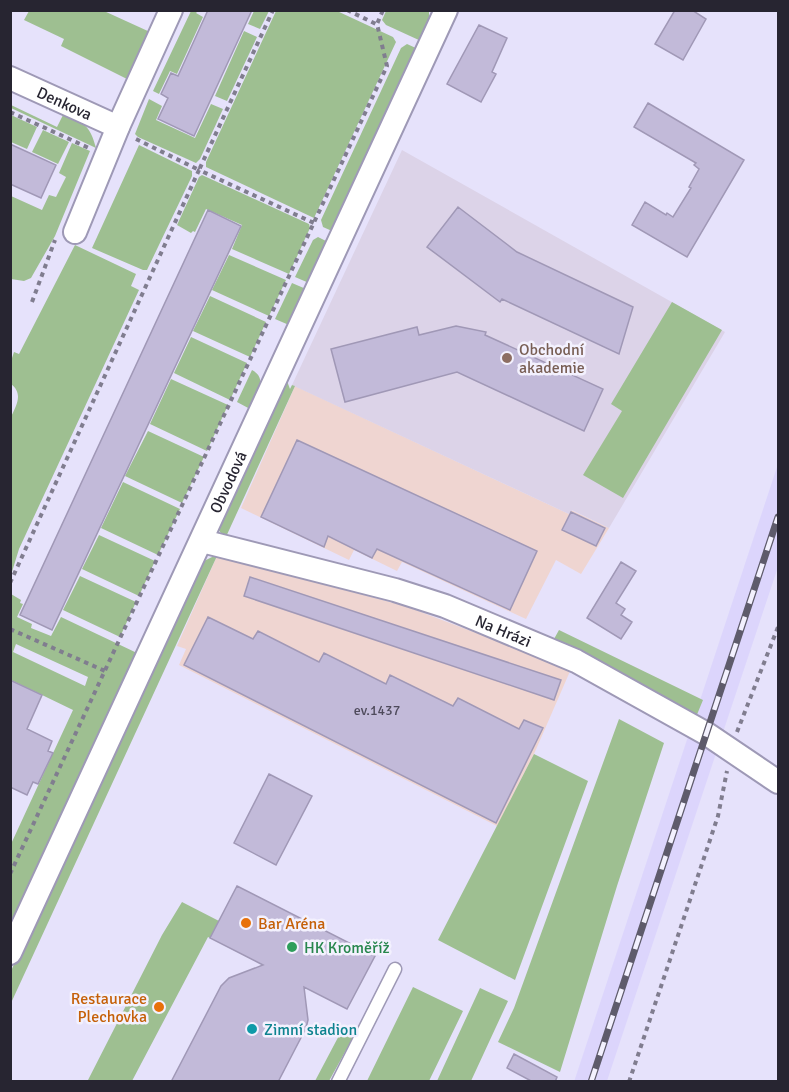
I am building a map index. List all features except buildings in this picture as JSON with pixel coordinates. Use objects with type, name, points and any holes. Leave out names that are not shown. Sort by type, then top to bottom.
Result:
[{"type":"street","points":[[65,235],[124,132],[171,10]]},
{"type":"street","name":"Obvodová","points":[[10,953],[447,10]]},
{"type":"street","name":"Denkova","points":[[10,78],[124,132]]},
{"type":"street","name":"Na Hrázi","points":[[202,541],[395,590],[445,606],[576,661],[730,749],[778,782]]},
{"type":"lane","points":[[338,1082],[395,969]]},
{"type":"path","points":[[10,583],[273,10]]},
{"type":"path","points":[[347,10],[377,24]]},
{"type":"path","points":[[10,874],[387,66],[377,24],[383,10]]},
{"type":"path","points":[[10,112],[94,150]]},
{"type":"path","points":[[124,132],[199,170],[314,223]]},
{"type":"path","points":[[32,302],[65,235]]},
{"type":"path","points":[[629,1082],[718,816],[730,749],[778,627]]},
{"type":"path","points":[[10,629],[105,671]]},
{"type":"shaded area","name":"Obchodní akademie","points":[[402,150],[725,332],[609,528],[572,510],[569,514],[292,385]]},
{"type":"shaded area","points":[[295,386],[569,514],[571,510],[609,528],[581,574],[556,560],[526,619],[402,562],[397,571],[354,550],[349,560],[241,508]]},
{"type":"shaded area","points":[[778,464],[778,567],[607,1081],[574,1082]]},
{"type":"shaded area","points":[[217,556],[405,606],[571,669],[534,754],[497,826],[179,665],[186,649],[177,646]]},
{"type":"green space","points":[[29,11],[104,11],[150,32],[127,79],[61,46],[64,39],[24,20]]},
{"type":"green space","points":[[191,11],[198,11],[196,13],[203,17],[177,74],[170,71],[159,94],[153,91]]},
{"type":"green space","points":[[254,11],[269,11],[260,29],[248,24]]},
{"type":"green space","points":[[276,11],[337,11],[393,37],[396,42],[314,218],[206,167],[206,162]]},
{"type":"green space","points":[[386,11],[429,11],[429,22],[421,41],[386,25],[382,20]]},
{"type":"green space","points":[[244,31],[257,37],[227,101],[215,96]]},
{"type":"green space","points":[[407,44],[418,49],[332,231],[323,227],[321,220],[401,48]]},
{"type":"green space","points":[[149,99],[162,106],[156,120],[195,138],[211,104],[223,109],[196,163],[135,134]]},
{"type":"green space","points":[[11,105],[57,127],[64,113],[71,116],[89,129],[96,148],[11,108]]},
{"type":"green space","points":[[11,115],[37,127],[27,149],[11,142]]},
{"type":"green space","points":[[43,130],[69,142],[58,164],[32,152]]},
{"type":"green space","points":[[72,143],[90,151],[55,236],[31,278],[24,281],[11,279],[11,196],[42,210],[49,195],[56,197],[66,177],[59,173]]},
{"type":"green space","points":[[139,145],[192,171],[192,176],[147,270],[92,248]]},
{"type":"green space","points":[[202,175],[309,224],[310,228],[289,274],[232,249],[242,225],[206,209],[195,232],[191,233],[177,225]]},
{"type":"green space","points":[[318,237],[328,242],[309,283],[295,277],[313,240]]},
{"type":"green space","points":[[75,245],[136,274],[131,286],[139,290],[19,549],[11,575],[10,419],[18,396],[11,384],[11,361],[14,352],[19,354]]},
{"type":"green space","points":[[229,255],[286,280],[269,316],[212,290]]},
{"type":"green space","points":[[292,283],[306,289],[289,325],[275,319]]},
{"type":"green space","points":[[210,296],[266,322],[250,357],[193,331]]},
{"type":"green space","points":[[672,302],[722,330],[623,498],[583,475],[622,411],[611,404]]},
{"type":"green space","points":[[191,337],[247,363],[230,400],[174,373]]},
{"type":"green space","points":[[252,370],[260,378],[260,388],[250,409],[237,402]]},
{"type":"green space","points":[[171,379],[228,405],[207,451],[150,424]]},
{"type":"green space","points":[[287,381],[290,389],[292,385],[295,386],[225,539],[218,529]]},
{"type":"green space","points":[[148,431],[204,457],[182,503],[125,476]]},
{"type":"green space","points":[[123,482],[180,509],[158,555],[101,528]]},
{"type":"green space","points":[[99,535],[155,561],[139,596],[82,569]]},
{"type":"green space","points":[[217,556],[11,1003],[11,971],[198,567]]},
{"type":"green space","points":[[80,576],[136,602],[120,637],[63,610]]},
{"type":"green space","points":[[11,594],[23,604],[17,617],[32,624],[31,628],[51,636],[61,617],[137,653],[11,924],[11,844],[73,710],[11,680]],"holes":[[[16,644],[88,677],[85,686],[13,652]]]},
{"type":"green space","points":[[559,630],[703,700],[696,717],[554,639]]},
{"type":"green space","points":[[619,719],[664,743],[560,1072],[498,1042],[514,1008]]},
{"type":"green space","points":[[534,754],[588,781],[515,980],[438,940]]},
{"type":"green space","points":[[182,902],[219,921],[210,938],[208,937],[132,1081],[87,1082],[162,935]]},
{"type":"green space","points":[[413,987],[463,1011],[429,1081],[367,1081]]},
{"type":"green space","points":[[480,988],[508,1001],[471,1081],[437,1081]]},
{"type":"green space","points":[[343,1028],[355,1034],[329,1081],[315,1081]]},
{"type":"railway","points":[[591,1082],[778,517]]},
{"type":"place","name":"Obchodní akademie","points":[[507,358]]},
{"type":"place","name":"Bar Aréna","points":[[246,923]]},
{"type":"place","name":"HK Kroměříž","points":[[292,947]]},
{"type":"place","name":"Restaurace Plechovka","points":[[159,1007]]},
{"type":"place","name":"Zimní stadion","points":[[252,1029]]}]
